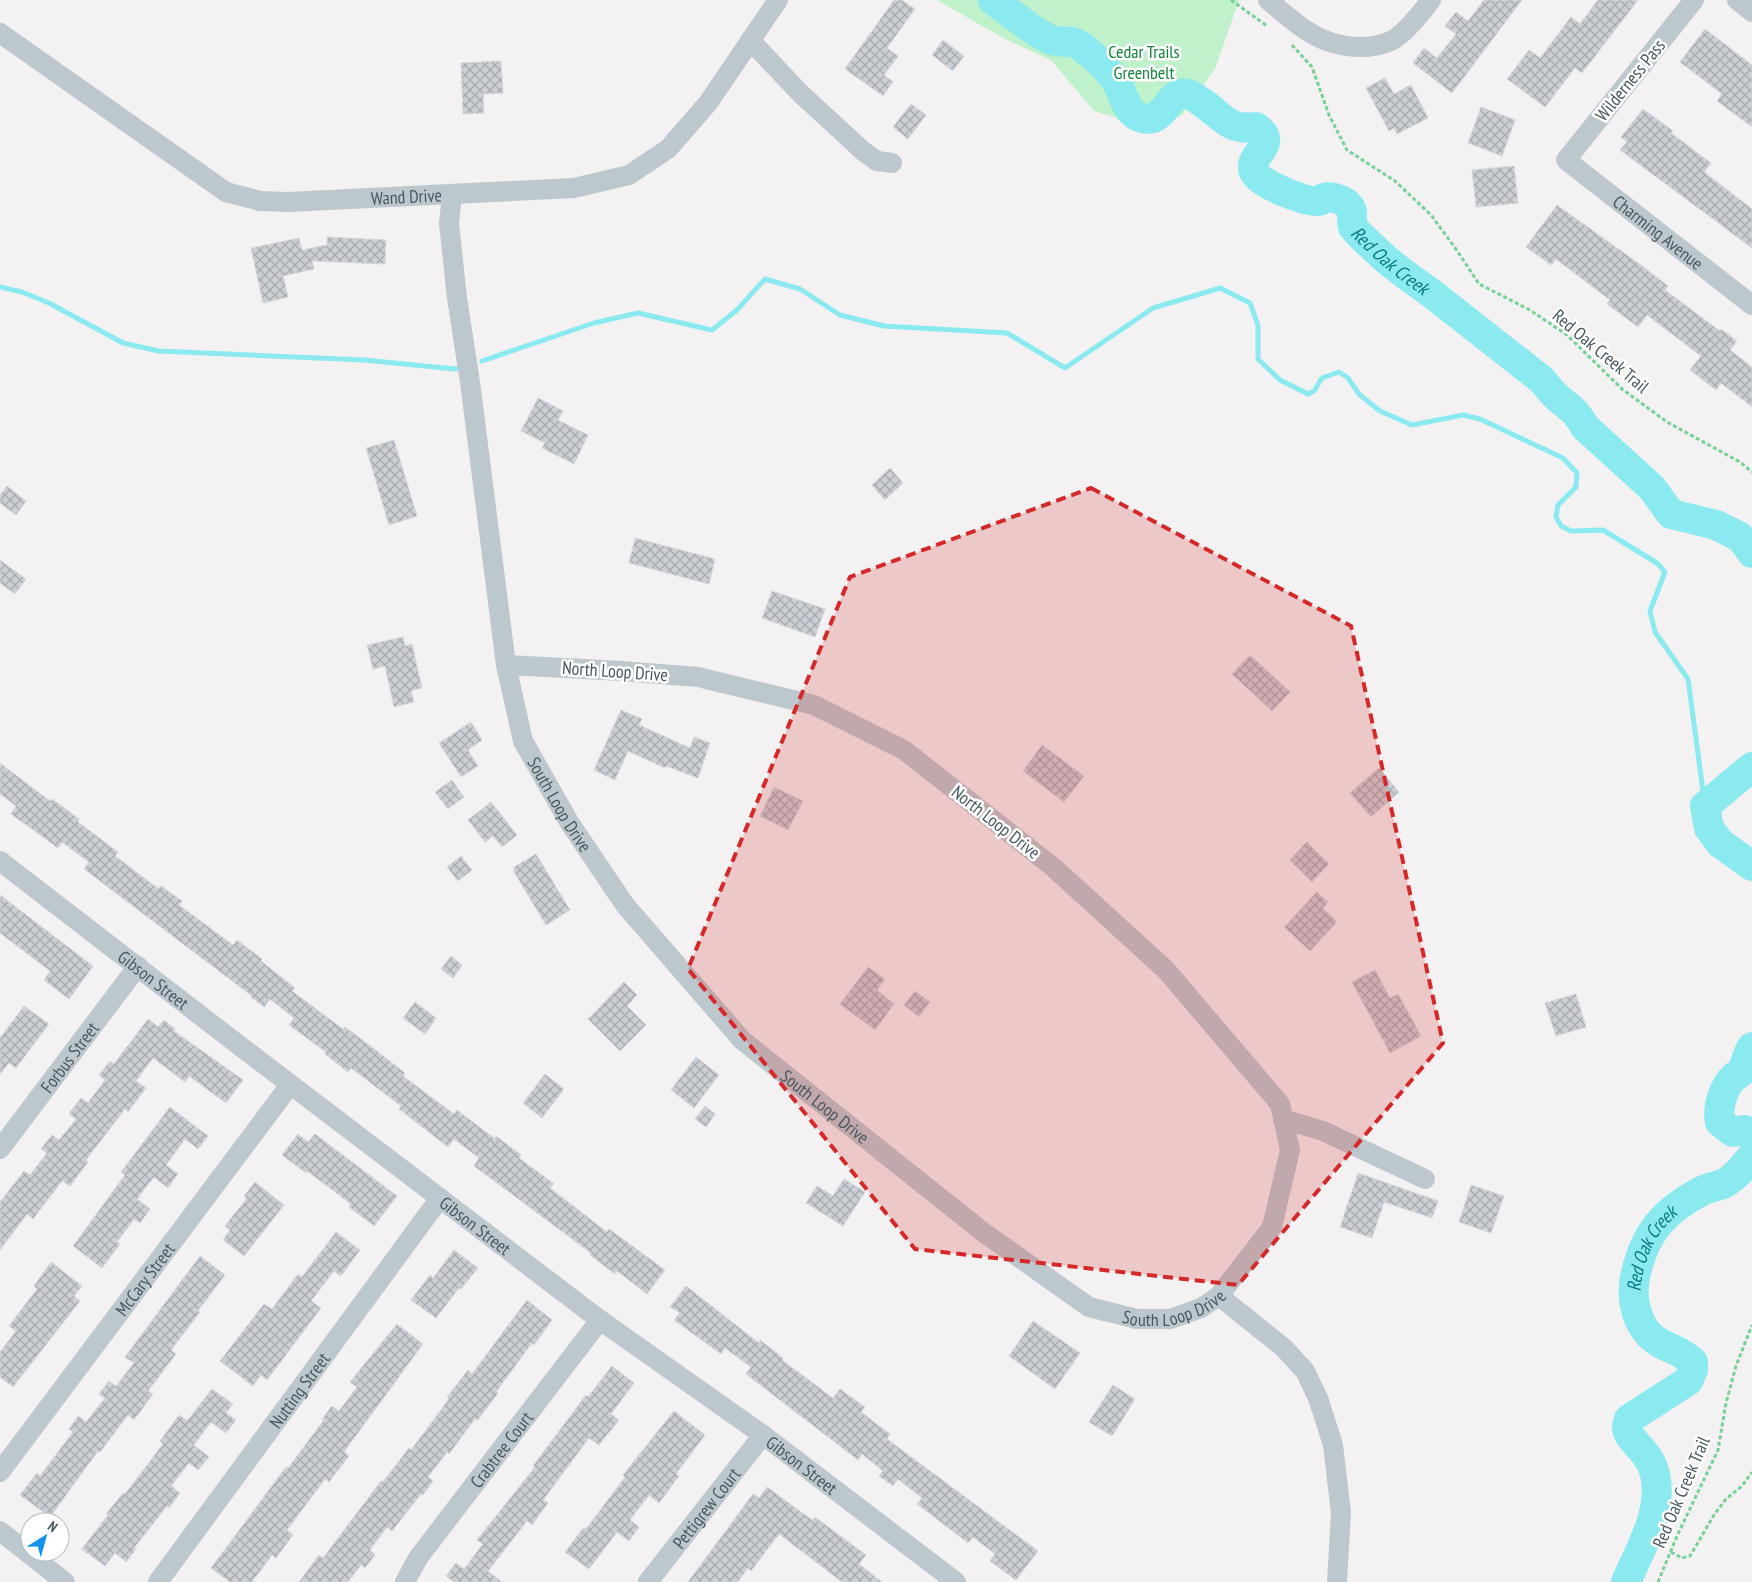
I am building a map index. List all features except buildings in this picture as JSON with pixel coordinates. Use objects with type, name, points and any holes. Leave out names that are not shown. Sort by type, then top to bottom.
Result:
[{"type":"street","name":"Wand Drive","points":[[0,34],[226,192],[260,201],[288,202],[452,195],[574,188],[629,175],[668,148],[708,103],[778,0]]},
{"type":"street","points":[[1268,0],[1305,30],[1337,44],[1363,48],[1392,40],[1416,20],[1431,0]]},
{"type":"street","name":"Wilderness Pass","points":[[1566,160],[1694,0]]},
{"type":"street","points":[[1737,0],[1752,12]]},
{"type":"street","points":[[750,40],[800,93],[863,151],[877,161],[892,162]]},
{"type":"street","name":"Charming Avenue","points":[[1566,160],[1752,305]]},
{"type":"street","name":"South Loop Drive","points":[[452,195],[449,223],[457,298],[470,382],[506,665],[523,741],[569,822],[625,906],[742,1040],[983,1232],[1089,1308],[1137,1319],[1170,1319],[1201,1308],[1218,1296],[1272,1227]]},
{"type":"street","name":"North Loop Drive","points":[[506,665],[698,677],[814,705],[904,750],[1053,867],[1166,970],[1280,1104],[1290,1150],[1272,1227]]},
{"type":"street","name":"Gibson Street","points":[[0,861],[600,1320],[763,1435],[956,1582]]},
{"type":"street","name":"Forbus Street","points":[[0,1149],[138,966]]},
{"type":"street","name":"McCary Street","points":[[0,1472],[290,1084]]},
{"type":"street","points":[[1283,1119],[1324,1131],[1425,1179]]},
{"type":"street","name":"Nutting Street","points":[[158,1582],[440,1198]]},
{"type":"street","points":[[1218,1296],[1284,1348],[1305,1371],[1318,1398],[1333,1445],[1341,1513],[1337,1582]]},
{"type":"street","name":"Crabtree Court","points":[[405,1582],[418,1558],[600,1320]]},
{"type":"street","name":"Pettigrew Court","points":[[648,1582],[763,1435]]},
{"type":"street","points":[[0,1531],[65,1582]]},
{"type":"path","points":[[1231,0],[1272,29]]},
{"type":"path","name":"Red Oak Creek Trail","points":[[1288,40],[1312,67],[1328,115],[1348,150],[1395,181],[1430,215],[1456,249],[1479,284],[1530,310],[1560,330],[1586,352],[1622,389],[1667,422],[1740,462],[1752,472]]},
{"type":"path","name":"Red Oak Creek Trail","points":[[1658,1582],[1718,1450],[1726,1403],[1736,1366],[1752,1325]]},
{"type":"path","points":[[1671,1552],[1682,1558],[1690,1556],[1714,1515],[1726,1499],[1742,1486],[1752,1472]]},
{"type":"highlighted area","points":[[1091,488],[1351,626],[1443,1043],[1238,1285],[915,1249],[688,969],[850,577]]},
{"type":"green space","name":"Cedar Trails Greenbelt","points":[[937,0],[1239,0],[1215,69],[1182,115],[1147,127],[1094,111],[1052,61],[1003,38]]},
{"type":"waterway","name":"Red Oak Creek","points":[[993,0],[1027,26],[1049,39],[1074,43],[1086,50],[1114,78],[1130,110],[1137,116],[1147,119],[1154,117],[1174,97],[1180,94],[1187,94],[1208,106],[1231,124],[1246,128],[1256,127],[1263,134],[1265,140],[1264,146],[1253,164],[1253,170],[1258,177],[1277,189],[1304,199],[1318,201],[1327,197],[1346,203],[1352,211],[1353,227],[1364,239],[1396,268],[1542,380],[1576,414],[1585,427],[1652,488],[1671,514],[1716,525],[1740,537],[1752,553]]},
{"type":"waterway","points":[[482,361],[594,323],[638,313],[712,330],[737,310],[765,279],[800,289],[840,315],[884,326],[1007,333],[1065,368],[1153,308],[1220,288],[1250,303],[1258,325],[1258,359],[1280,380],[1308,394],[1314,391],[1322,378],[1339,372],[1348,378],[1359,394],[1380,411],[1412,425],[1463,415],[1480,419],[1563,458],[1577,473],[1576,487],[1558,505],[1556,517],[1561,526],[1571,531],[1603,530],[1657,563],[1665,572],[1650,611],[1655,632],[1688,679],[1705,806]]},
{"type":"waterway","points":[[0,287],[22,292],[49,303],[123,343],[159,351],[364,360],[455,369],[462,367]]},
{"type":"waterway","name":"Red Oak Creek","points":[[1752,767],[1705,806],[1709,828],[1720,843],[1752,866]]},
{"type":"waterway","name":"Red Oak Creek","points":[[1752,1047],[1742,1070],[1730,1081],[1724,1092],[1719,1117],[1720,1122],[1733,1132],[1745,1130],[1752,1133]]},
{"type":"waterway","name":"Red Oak Creek","points":[[1626,1582],[1648,1532],[1657,1493],[1656,1477],[1652,1465],[1646,1454],[1627,1431],[1629,1419],[1688,1381],[1693,1370],[1693,1362],[1681,1353],[1651,1337],[1642,1325],[1636,1311],[1634,1295],[1640,1259],[1651,1235],[1666,1215],[1687,1199],[1729,1180],[1740,1171],[1752,1156]]}]
